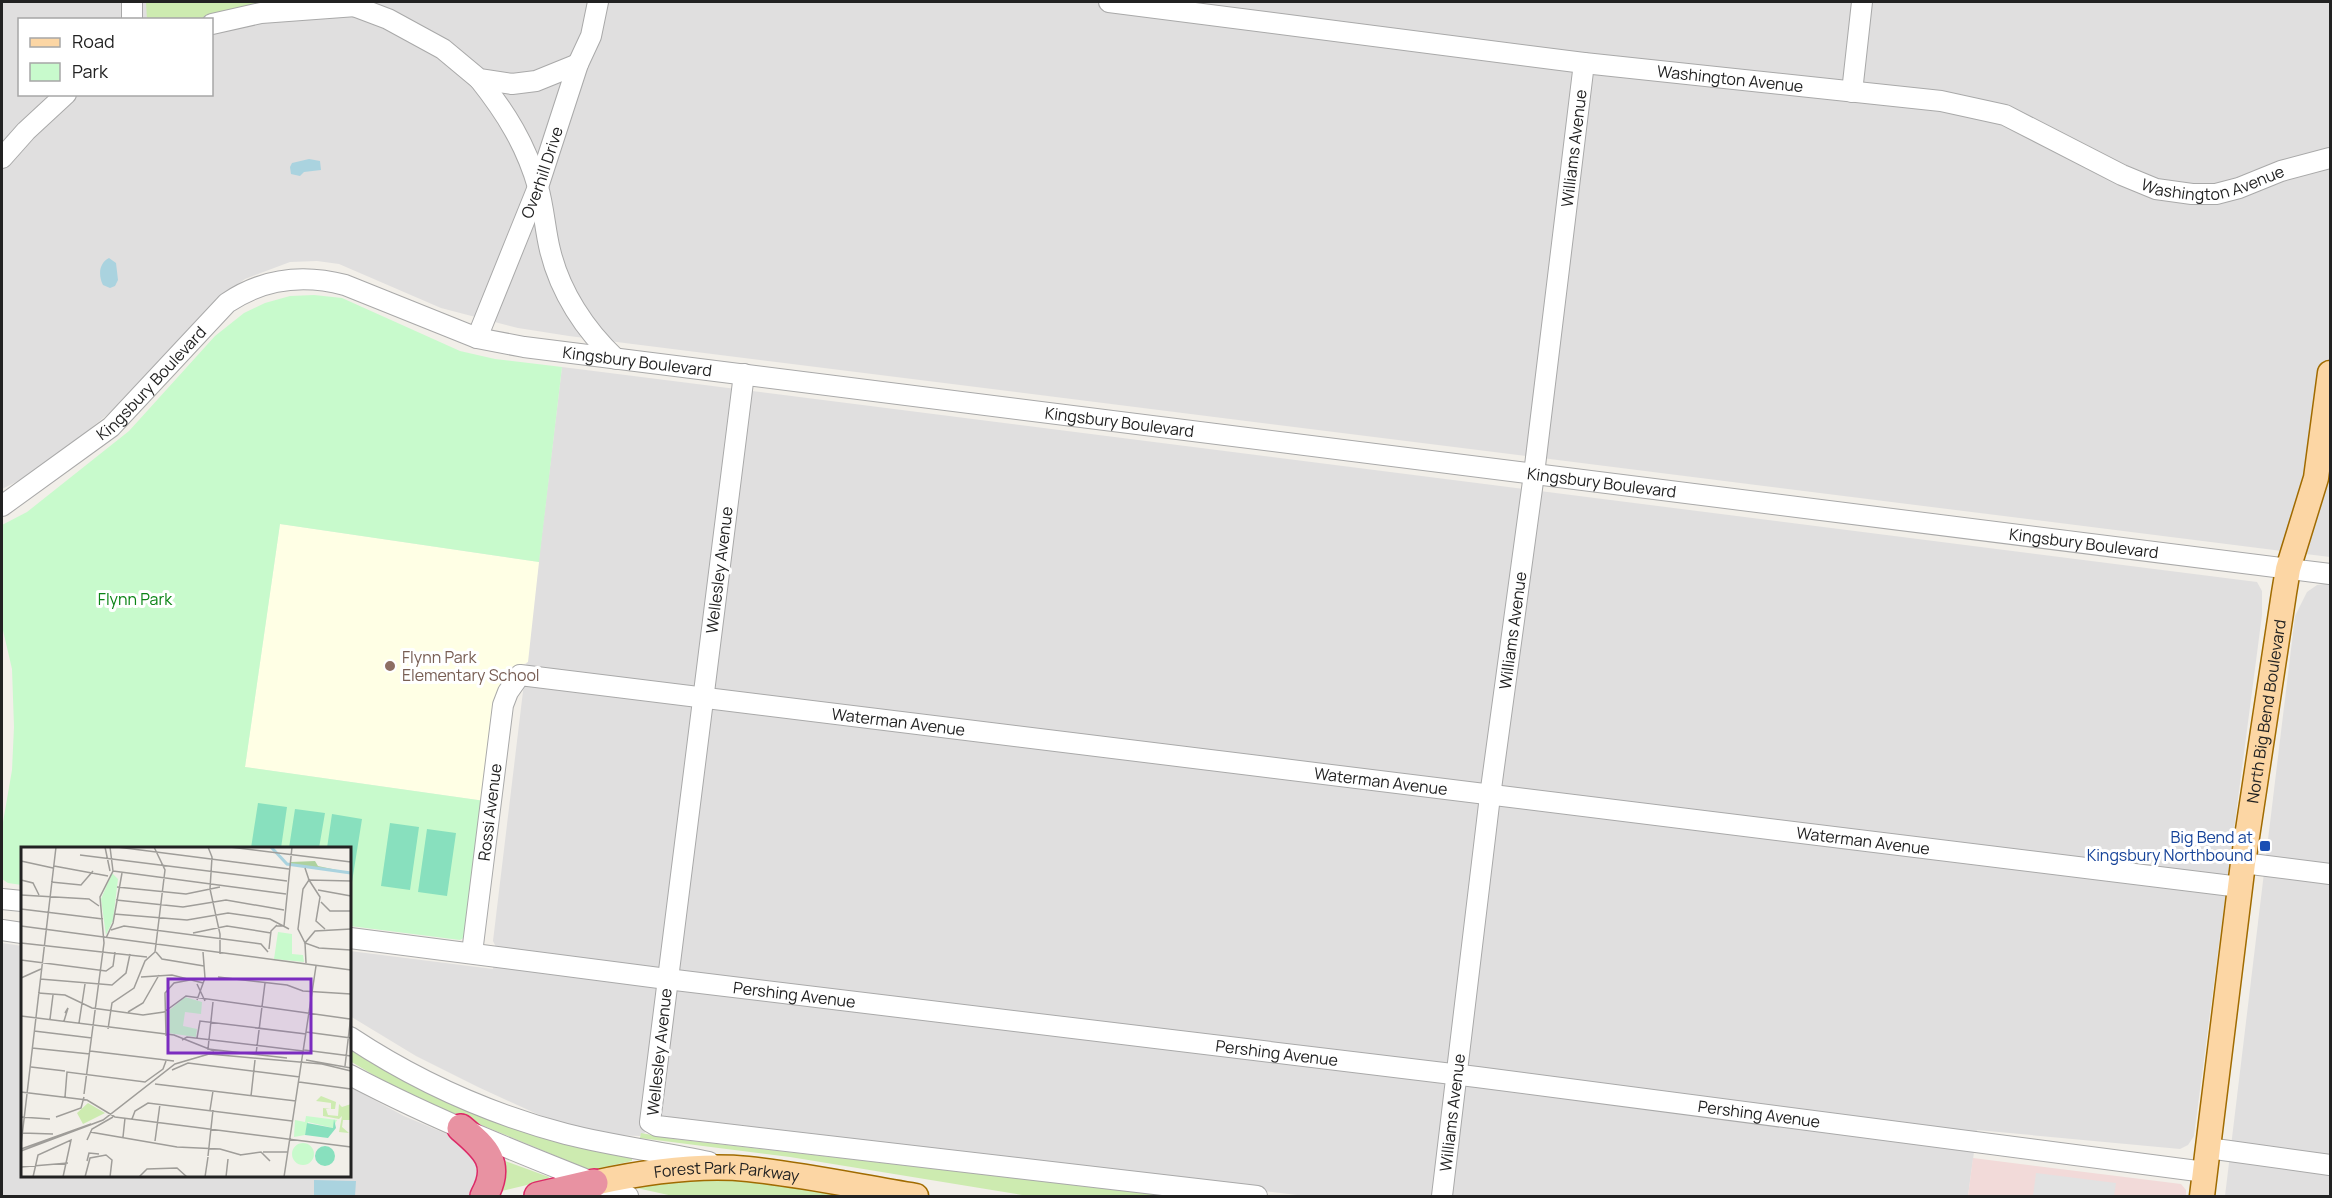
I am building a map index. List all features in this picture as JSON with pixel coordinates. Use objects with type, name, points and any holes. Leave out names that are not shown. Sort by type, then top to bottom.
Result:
[{"type":"highway","points":[[462,1128],[482,1145],[491,1161],[492,1177],[484,1197]]},
{"type":"highway","name":"Forest Park Parkway","points":[[538,1197],[594,1183]]},
{"type":"main road","name":"North Big Bend Boulevard","points":[[2202,1197],[2243,863],[2288,569],[2316,478],[2331,374]]},
{"type":"main road","name":"Forest Park Parkway","points":[[594,1183],[643,1173],[681,1169],[747,1169],[916,1197]]},
{"type":"street","points":[[132,2],[132,18]]},
{"type":"street","name":"Overhill Drive","points":[[477,338],[538,188],[578,64],[591,36],[598,2]]},
{"type":"street","name":"Washington Avenue","points":[[1109,2],[1584,63],[1941,101],[2005,115],[2122,175],[2156,189],[2192,194],[2216,194],[2239,188],[2309,162],[2331,158]]},
{"type":"street","points":[[1852,92],[1862,2]]},
{"type":"street","points":[[213,24],[270,12],[350,4],[388,19],[443,49],[479,79],[506,113],[524,148],[538,188],[550,250],[558,277],[585,325],[601,345],[616,358]]},
{"type":"street","name":"Williams Avenue","points":[[1442,1197],[1490,796],[1534,474],[1584,63]]},
{"type":"street","points":[[479,79],[512,84],[536,81],[578,64]]},
{"type":"street","points":[[2,158],[26,131],[64,96]]},
{"type":"street","name":"Kingsbury Boulevard","points":[[2,506],[111,427],[226,303],[241,293],[261,285],[303,278],[323,279],[345,285],[477,338],[524,347],[2331,574]]},
{"type":"street","name":"Wellesley Avenue","points":[[744,374],[650,1119],[653,1125],[1257,1197]]},
{"type":"street","name":"Waterman Avenue","points":[[520,675],[2240,887]]},
{"type":"street","name":"Rossi Avenue","points":[[471,953],[503,705],[508,692],[520,675]]},
{"type":"street","points":[[2243,863],[2331,874]]},
{"type":"street","points":[[2,899],[21,902]]},
{"type":"street","points":[[2,930],[21,933]]},
{"type":"street","name":"Pershing Avenue","points":[[351,938],[667,979],[1456,1074],[2205,1172]]},
{"type":"street","points":[[351,1038],[439,1087],[532,1124],[592,1139],[747,1169]]},
{"type":"street","points":[[351,1076],[396,1099],[462,1128],[628,1197]]},
{"type":"street","points":[[2208,1148],[2331,1165]]},
{"type":"shaded area","points":[[2,2],[2330,2],[2330,557],[569,336],[518,328],[441,308],[339,264],[317,261],[290,262],[245,279],[220,297],[108,414],[68,447],[20,480],[2,489]]},
{"type":"shaded area","points":[[562,367],[2257,582],[2262,591],[2262,615],[2194,1136],[2188,1145],[2180,1149],[1977,1130],[1968,1196],[1306,1196],[663,1120],[640,1136],[615,1135],[574,1127],[537,1114],[416,1056],[351,1017],[351,951],[493,969],[496,947],[493,941]]},
{"type":"shaded area","name":"Flynn Park Elementary School","points":[[280,524],[539,562],[528,662],[512,670],[485,801],[245,767]]},
{"type":"shaded area","points":[[2330,583],[2330,1196],[2225,1196],[2295,616],[2307,592],[2317,585]]},
{"type":"shaded area","points":[[2,943],[21,946],[21,1177],[351,1177],[351,1088],[404,1116],[461,1140],[482,1167],[472,1194],[468,1196],[2,1196]]},
{"type":"shaded area","points":[[1973,1158],[2181,1184],[2186,1190],[2186,1196],[1968,1196]]},
{"type":"shaded area","points":[[2036,1173],[2116,1183],[2114,1196],[2033,1196]]},
{"type":"green space","points":[[146,2],[290,2],[226,12],[204,18],[147,18]]},
{"type":"green space","name":"Flynn Park","points":[[314,295],[342,298],[460,351],[495,359],[562,367],[539,562],[280,524],[245,767],[485,801],[467,936],[460,940],[351,926],[351,847],[21,847],[21,885],[8,883],[2,879],[2,828],[12,770],[14,727],[12,669],[2,626],[2,525],[27,512],[129,431],[215,336],[244,313],[265,303],[290,296]]},
{"type":"green space","points":[[258,803],[287,807],[281,847],[251,847]]},
{"type":"green space","points":[[295,809],[325,813],[319,847],[289,847]]},
{"type":"green space","points":[[332,814],[362,819],[352,882],[351,847],[327,847]]},
{"type":"green space","points":[[390,823],[419,827],[410,890],[381,886]]},
{"type":"green space","points":[[427,829],[456,833],[447,896],[418,892]]},
{"type":"green space","points":[[351,1046],[632,1157],[632,1161],[590,1170],[402,1092],[351,1062]]},
{"type":"green space","points":[[641,1133],[674,1139],[1172,1196],[1028,1196],[790,1157],[640,1138]]},
{"type":"green space","points":[[505,1161],[549,1177],[548,1180],[502,1191],[500,1188],[502,1163]]},
{"type":"green space","points":[[728,1177],[867,1196],[673,1196],[632,1187],[634,1182]]},
{"type":"water","points":[[309,159],[320,161],[321,170],[304,172],[300,176],[291,174],[292,163]]},
{"type":"water","points":[[109,258],[116,263],[118,280],[115,286],[110,288],[103,285],[100,277],[101,266]]},
{"type":"water","points":[[314,1180],[356,1181],[355,1196],[314,1196]]},
{"type":"place","name":"Flynn Park Elementary School","points":[[390,666]]},
{"type":"place","name":"Big Bend at Kingsbury Northbound","points":[[2265,846]]}]
